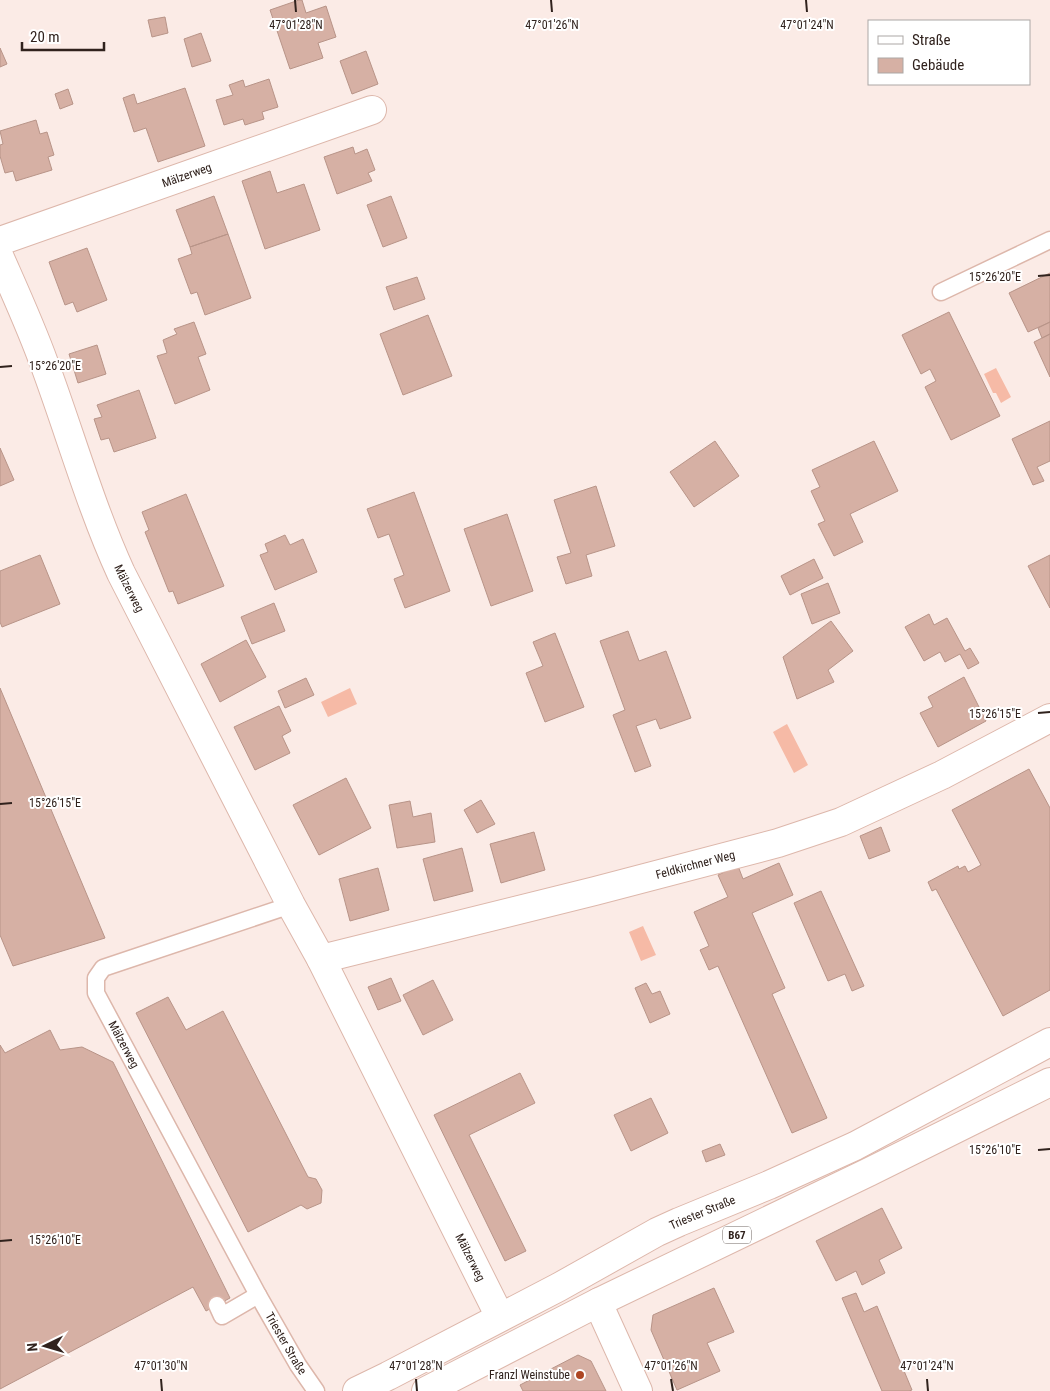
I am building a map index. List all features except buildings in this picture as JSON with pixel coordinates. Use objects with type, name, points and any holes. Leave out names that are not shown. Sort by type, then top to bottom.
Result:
[{"type":"street","name":"Mälzerweg","points":[[0,241],[372,110]]},
{"type":"street","name":"Mälzerweg","points":[[0,258],[44,361],[109,548],[291,905],[321,958],[500,1317]]},
{"type":"street","name":"Feldkirchner Weg","points":[[321,958],[595,891],[778,843],[841,822],[942,775],[1050,718]]},
{"type":"street","name":"Triester Straße","points":[[357,1391],[559,1287],[657,1232],[769,1185],[855,1146],[1050,1042]]},
{"type":"street","name":"B67","points":[[426,1391],[600,1302],[1050,1082]]},
{"type":"street","points":[[600,1302],[603,1314],[638,1391]]},
{"type":"lane","points":[[942,292],[1050,240]]},
{"type":"lane","name":"Mälzerweg","points":[[258,1295],[96,993],[96,978],[104,968],[291,905]]},
{"type":"lane","points":[[217,1305],[222,1316],[258,1295]]},
{"type":"lane","name":"Triester Straße","points":[[258,1295],[303,1373],[316,1391]]},
{"type":"shaded area","points":[[996,368],[1011,397],[1001,403],[996,393],[993,393],[984,374]]},
{"type":"shaded area","points":[[350,688],[357,704],[328,717],[321,702]]},
{"type":"shaded area","points":[[787,724],[808,765],[794,773],[773,732]]},
{"type":"shaded area","points":[[643,926],[656,955],[641,961],[629,932]]},
{"type":"place","name":"Franzl Weinstube","points":[[580,1375]]}]
